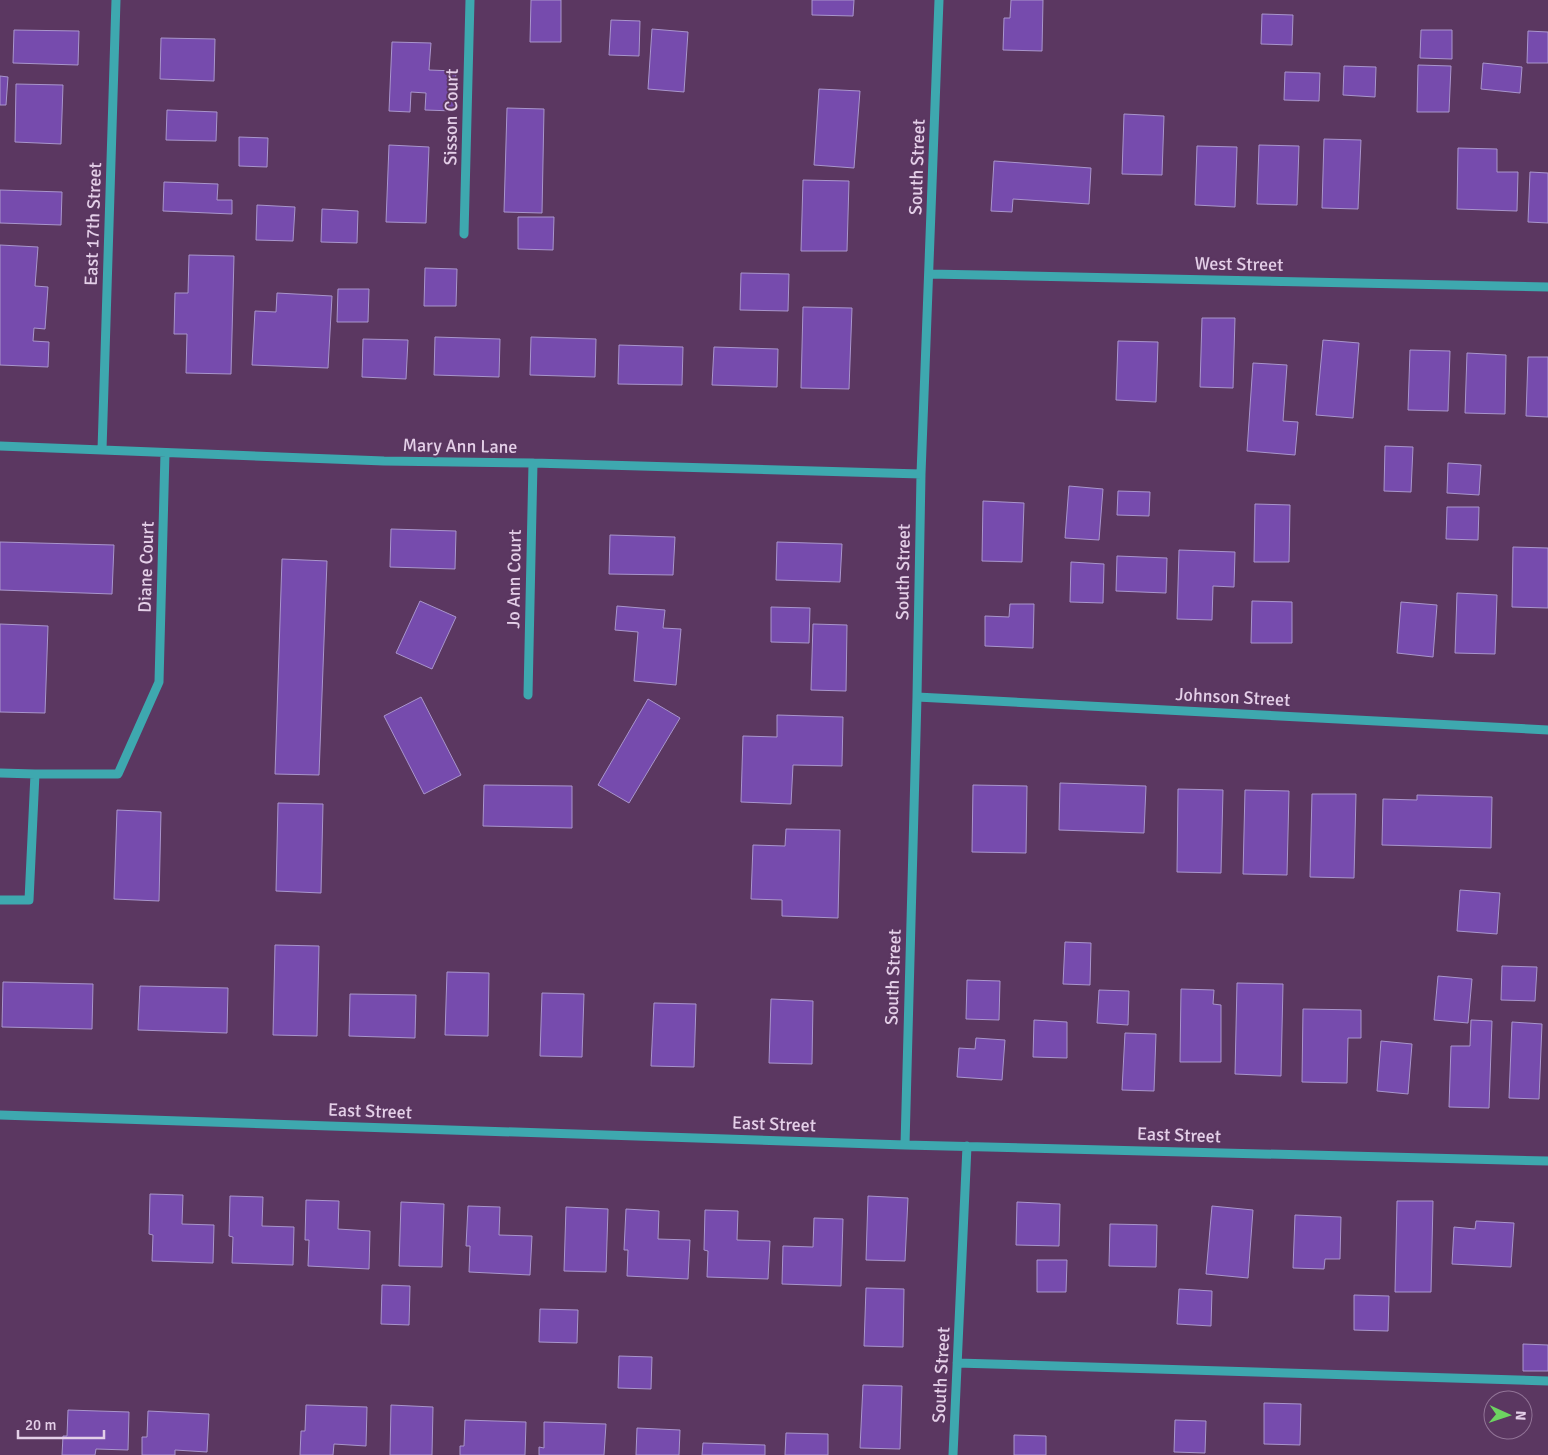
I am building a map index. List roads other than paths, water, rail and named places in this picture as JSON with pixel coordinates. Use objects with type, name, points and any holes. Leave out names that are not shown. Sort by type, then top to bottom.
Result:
[{"type":"street","name":"East 17th Street","points":[[102,450],[116,0]]},
{"type":"street","name":"Sisson Court","points":[[464,234],[470,0]]},
{"type":"street","name":"South Street","points":[[905,1145],[921,474],[939,0]]},
{"type":"street","name":"West Street","points":[[929,274],[1548,287]]},
{"type":"street","name":"Mary Ann Lane","points":[[0,446],[384,461],[532,463],[921,474]]},
{"type":"street","name":"Diane Court","points":[[34,774],[118,774],[159,682],[165,453]]},
{"type":"street","name":"Jo Ann Court","points":[[528,694],[532,463]]},
{"type":"street","name":"Johnson Street","points":[[917,697],[1548,730]]},
{"type":"street","points":[[0,773],[34,774],[29,900],[0,900]]},
{"type":"street","name":"East Street","points":[[0,1115],[905,1145],[1548,1161]]},
{"type":"street","name":"South Street","points":[[953,1455],[967,1146]]},
{"type":"street","points":[[958,1363],[1548,1381]]}]
